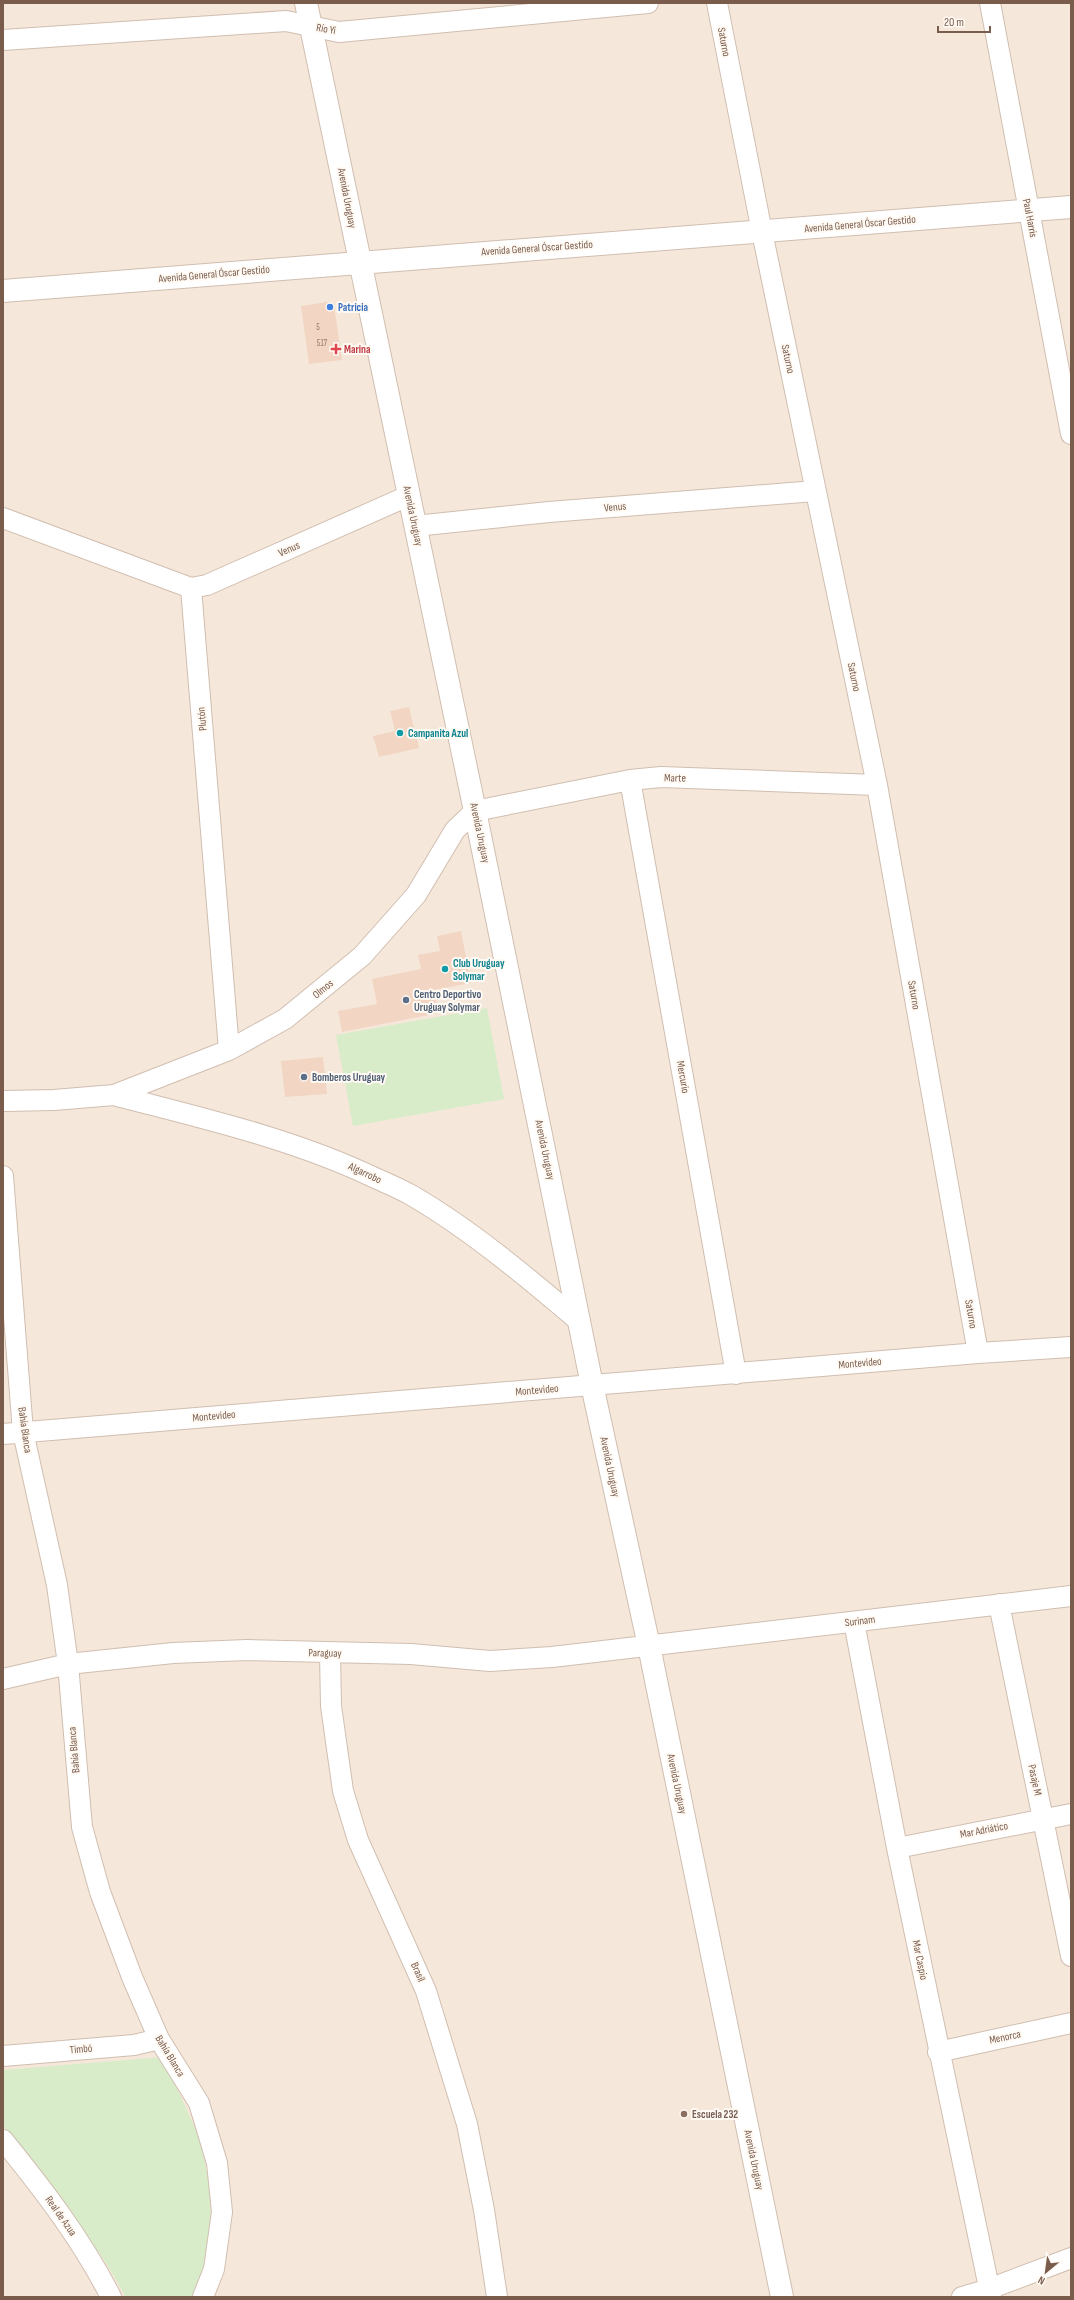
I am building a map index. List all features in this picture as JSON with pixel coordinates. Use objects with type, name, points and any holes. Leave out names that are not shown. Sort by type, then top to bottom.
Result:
[{"type":"street","name":"Avenida Uruguay","points":[[306,3],[475,811],[592,1386],[649,1646],[782,2297]]},
{"type":"street","name":"Río Yi","points":[[3,40],[286,21],[339,32],[648,3]]},
{"type":"street","name":"Saturno","points":[[716,3],[877,785],[978,1353]]},
{"type":"street","name":"Paul Harris","points":[[990,3],[1071,434]]},
{"type":"street","name":"Avenida General Óscar Gestido","points":[[3,291],[360,261],[762,232],[1071,207]]},
{"type":"street","name":"Venus","points":[[415,526],[549,512],[816,491]]},
{"type":"street","name":"Venus","points":[[191,588],[207,585],[408,496]]},
{"type":"street","points":[[3,518],[191,588]]},
{"type":"street","name":"Plutón","points":[[191,588],[229,1050]]},
{"type":"street","name":"Marte","points":[[475,811],[630,780],[661,777],[877,785]]},
{"type":"street","name":"Mercurio","points":[[630,780],[736,1374]]},
{"type":"street","name":"Olmos","points":[[114,1095],[229,1050],[285,1019],[362,956],[416,895],[454,830],[475,811]]},
{"type":"street","points":[[3,1101],[54,1100],[114,1095]]},
{"type":"street","name":"Algarrobo","points":[[114,1095],[277,1140],[344,1163],[411,1194],[499,1256],[580,1322]]},
{"type":"street","name":"Bahía Blanca","points":[[3,1176],[23,1432],[57,1585],[68,1664],[82,1827],[100,1892],[132,1977],[159,2039],[199,2103],[217,2163],[222,2212],[214,2269],[203,2297]]},
{"type":"street","name":"Montevideo","points":[[3,1434],[978,1353],[1071,1347]]},
{"type":"street","name":"Surinam","points":[[649,1646],[1071,1596]]},
{"type":"street","name":"Pasaje M","points":[[999,1604],[1071,1956]]},
{"type":"street","name":"Mar Caspio","points":[[854,1622],[938,2052],[990,2293]]},
{"type":"street","name":"Paraguay","points":[[3,1679],[68,1664],[173,1653],[246,1650],[411,1654],[490,1661],[552,1657],[649,1646]]},
{"type":"street","name":"Brasil","points":[[330,1653],[332,1714],[343,1791],[358,1840],[426,1991],[467,2124],[484,2210],[497,2297]]},
{"type":"street","name":"Mar Adriático","points":[[897,1848],[1071,1814]]},
{"type":"street","name":"Menorca","points":[[938,2052],[1071,2022]]},
{"type":"street","name":"Timbó","points":[[3,2056],[134,2045],[159,2039]]},
{"type":"street","name":"Real de Azua","points":[[3,2140],[40,2185],[77,2238],[111,2297]]},
{"type":"street","points":[[962,2297],[990,2293],[1071,2258]]},
{"type":"shaded area","points":[[3,3],[1071,3],[1071,2297],[3,2297]]},
{"type":"green space","points":[[487,1008],[504,1099],[353,1126],[336,1035]]},
{"type":"green space","points":[[163,2057],[200,2139],[210,2187],[211,2229],[205,2270],[194,2297],[125,2297],[117,2281],[87,2235],[37,2165],[3,2126],[3,2070]]},
{"type":"building","points":[[327,302],[334,305],[342,360],[309,364],[301,306]]},
{"type":"building","name":"Campanita Azul","points":[[409,707],[419,748],[379,757],[373,736],[395,731],[390,711]]},
{"type":"building","points":[[461,931],[471,983],[434,990],[439,1013],[342,1032],[338,1011],[377,1004],[372,979],[421,969],[418,955],[440,951],[437,936]]},
{"type":"building","name":"Bomberos Uruguay","points":[[323,1057],[327,1094],[285,1097],[281,1061]]},
{"type":"place","name":"Patricia","points":[[330,307]]},
{"type":"place","name":"Marina","points":[[336,349]]},
{"type":"place","name":"Campanita Azul","points":[[400,733]]},
{"type":"place","name":"Club Uruguay Solymar","points":[[445,969]]},
{"type":"place","name":"Centro Deportivo Uruguay Solymar","points":[[406,1000]]},
{"type":"place","name":"Bomberos Uruguay","points":[[304,1077]]},
{"type":"place","name":"Escuela 232","points":[[684,2114]]}]
